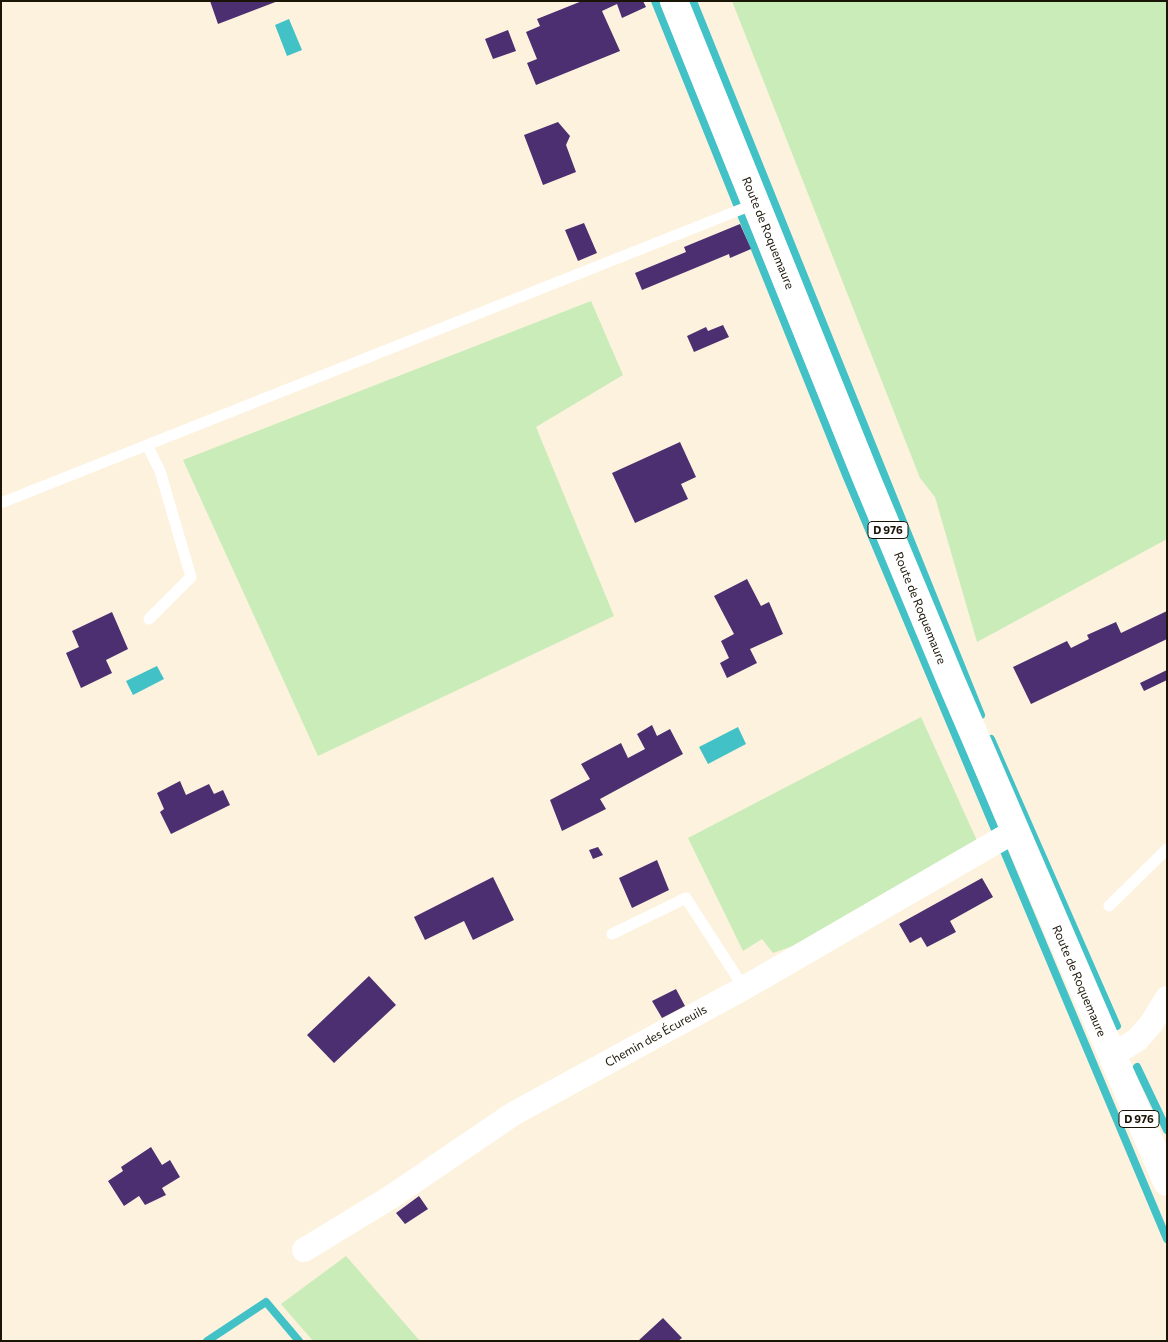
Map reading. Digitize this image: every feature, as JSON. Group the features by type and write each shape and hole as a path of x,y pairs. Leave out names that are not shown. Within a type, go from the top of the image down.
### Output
{"main road":[{"name":"Route de Roquemaure","path":"674,1 866,477 1111,1056 1166,1179"}],"street":[{"name":"Chemin des Écureuils","path":"304,1250 391,1197 513,1114 744,988 1015,831"},
{"path":"1111,1056 1137,1040 1151,1024 1167,998"}],"lane":[{"path":"1,503 757,203"},
{"path":"147,444 160,471 191,577 149,618"},
{"path":"1109,906 1167,848"},
{"path":"612,934 686,898 744,988"}],"green space":[{"path":"732,1 1167,1 1167,539 977,642 935,497 920,478"},
{"path":"591,301 623,375 536,427 614,616 318,756 183,460"},
{"path":"921,717 979,845 824,935 773,953 762,939 743,951 688,838"},
{"path":"346,1256 420,1341 313,1341 281,1304"}],"water":[{"path":"289,19 302,50 287,56 275,25"},
{"path":"157,666 164,679 133,695 126,681"},
{"path":"738,727 746,744 708,764 699,747"}],"building":[{"path":"210,1 278,1 218,24"},
{"path":"582,1 643,1 646,7 622,18 617,4 602,11 620,51 536,85 527,63 537,59 526,32 540,26 537,19"},
{"path":"508,30 516,51 493,59 485,39"},
{"path":"558,122 570,136 566,145 576,172 543,185 524,135"},
{"path":"584,223 597,253 578,261 565,230"},
{"path":"740,224 751,249 730,258 729,254 642,290 635,273 686,252 684,247"},
{"path":"723,325 729,337 694,352 687,336 706,327 708,331"},
{"path":"680,442 696,477 681,484 688,499 635,523 612,473"},
{"path":"747,579 761,606 769,602 783,634 750,649 757,663 727,678 720,663 729,658 721,641 734,634 714,596"},
{"path":"1167,611 1167,639 1031,704 1013,667 1067,641 1071,648 1089,639 1087,635 1116,622 1121,633"},
{"path":"112,612 128,649 106,660 112,673 81,688 66,653 79,647 72,631"},
{"path":"1167,670 1167,680 1144,691 1140,683"},
{"path":"652,725 657,736 670,729 683,754 600,799 606,809 562,831 550,800 590,779 581,764 621,743 628,758 645,749 637,734"},
{"path":"180,781 186,795 209,784 214,794 223,790 230,805 171,834 160,812 164,809 157,793"},
{"path":"598,847 603,855 593,859 589,850"},
{"path":"657,860 669,890 632,908 619,878"},
{"path":"493,877 514,920 473,940 464,921 425,940 414,917"},
{"path":"982,878 993,897 950,921 956,932 927,947 921,937 910,943 899,924"},
{"path":"369,976 396,1005 334,1063 307,1035"},
{"path":"676,989 685,1006 662,1018 652,1001"},
{"path":"151,1147 162,1165 170,1160 180,1177 162,1188 166,1195 145,1205 139,1196 124,1206 108,1181 123,1171 121,1167"},
{"path":"419,1196 428,1209 405,1224 396,1213"},
{"path":"663,1318 682,1338 678,1341 638,1341"}],"waterway":[{"path":"655,1 846,475 1167,1239"},
{"path":"693,1 981,715"},
{"path":"991,739 1117,1026"},
{"path":"1137,1067 1167,1130"},
{"path":"207,1341 266,1302 299,1341"}]}
